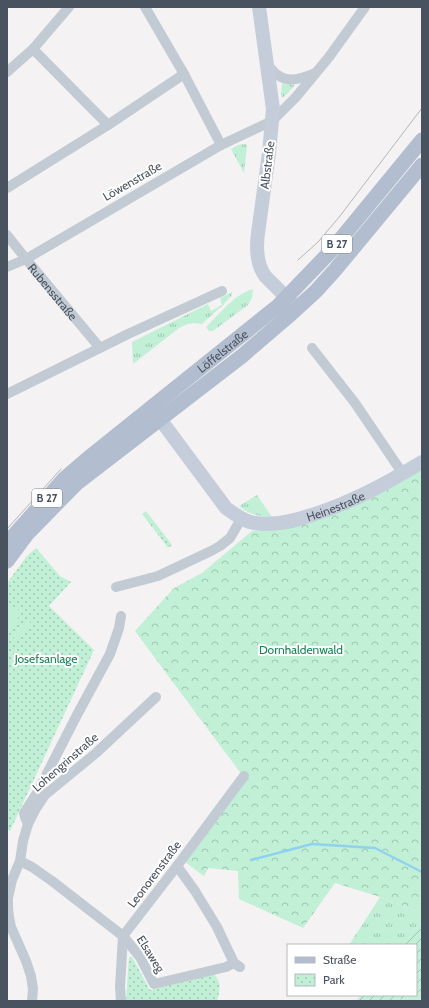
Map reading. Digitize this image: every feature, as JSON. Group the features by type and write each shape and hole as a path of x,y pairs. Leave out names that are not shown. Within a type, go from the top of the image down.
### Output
{"main road":[{"name":"Löffelstraße","path":"156,413 278,306 330,252 422,140"},
{"name":"Löffelstraße","path":"9,552 15,534 64,479 156,413 242,356 297,309 335,270 422,166"}],"street":[{"path":"7,72 33,49 69,7"},
{"path":"145,7 184,74 221,145"},
{"name":"Albstraße","path":"259,7 273,109 258,233 257,256 265,276 297,309"},
{"name":"Löwenstraße","path":"7,267 26,259 221,145 272,121 296,97 317,72 365,7"},
{"path":"33,49 108,125"},
{"path":"267,64 281,77 287,79 302,78 317,72"},
{"path":"7,188 108,125 184,74"},
{"name":"Rubensstraße","path":"7,235 100,348"},
{"path":"7,394 128,334 222,291"},
{"path":"312,348 355,403 403,474"},
{"path":"116,586 158,576 211,551 230,538 241,519 226,508 156,413"},
{"name":"Heinestraße","path":"241,519 254,523 271,524 305,518 342,504 370,491 403,474 422,462"},
{"path":"28,824 24,813 37,793 110,654 119,628 121,616"},
{"name":"Lohengrinstraße","path":"32,1001 33,989 31,976 11,927 8,898 12,880 20,861 23,840 28,824 34,810 45,795 96,753 156,697"},
{"name":"Leonorenstraße","path":"123,936 244,776"},
{"name":"Elsaweg","path":"20,861 32,866 123,936 140,957 154,984 226,966 237,965 217,927 195,891 177,866"},
{"path":"121,1001 120,987 123,936"}],"green space":[{"path":"282,83 295,85 282,98 281,93"},
{"path":"246,144 244,173 231,149 238,145"},
{"path":"253,289 252,298 248,305 213,331 209,331 206,327 233,300"},
{"path":"232,292 232,295 224,304 202,324 188,324 179,328 133,364 132,342 208,304 211,311 222,305 220,298"},
{"name":"Dornhaldenwald","path":"422,467 422,913 380,897 335,883 303,928 239,899 238,871 208,868 204,876 185,862 243,776 135,631 174,588 202,573 252,531 290,527 325,518"},
{"path":"257,495 272,517 254,514 239,506"},
{"path":"146,511 163,533 159,536 142,514"},
{"path":"163,533 172,545 168,548 159,536"},
{"name":"Josefsanlage","path":"36,548 60,576 71,582 49,606 94,650 10,831 7,829 7,583 27,556"},
{"path":"10,604 22,612 7,635 7,608"},
{"path":"28,619 31,621 15,643 12,640"},
{"path":"380,897 422,913 422,921 402,944 350,944"},
{"path":"422,921 422,993 417,995 417,944 402,944"},
{"path":"129,957 132,957 150,990 214,974 217,977 220,987 217,1001 126,1001"},
{"path":"422,993 422,1001 396,1001 417,996 417,995"},
{"path":"360,996 412,996 396,1001 356,1001"}],"waterway":[{"path":"251,860 312,844 375,848 422,872"}],"tram line":[{"path":"298,260 318,242 340,216 422,108"},
{"path":"7,529 61,469"}]}
